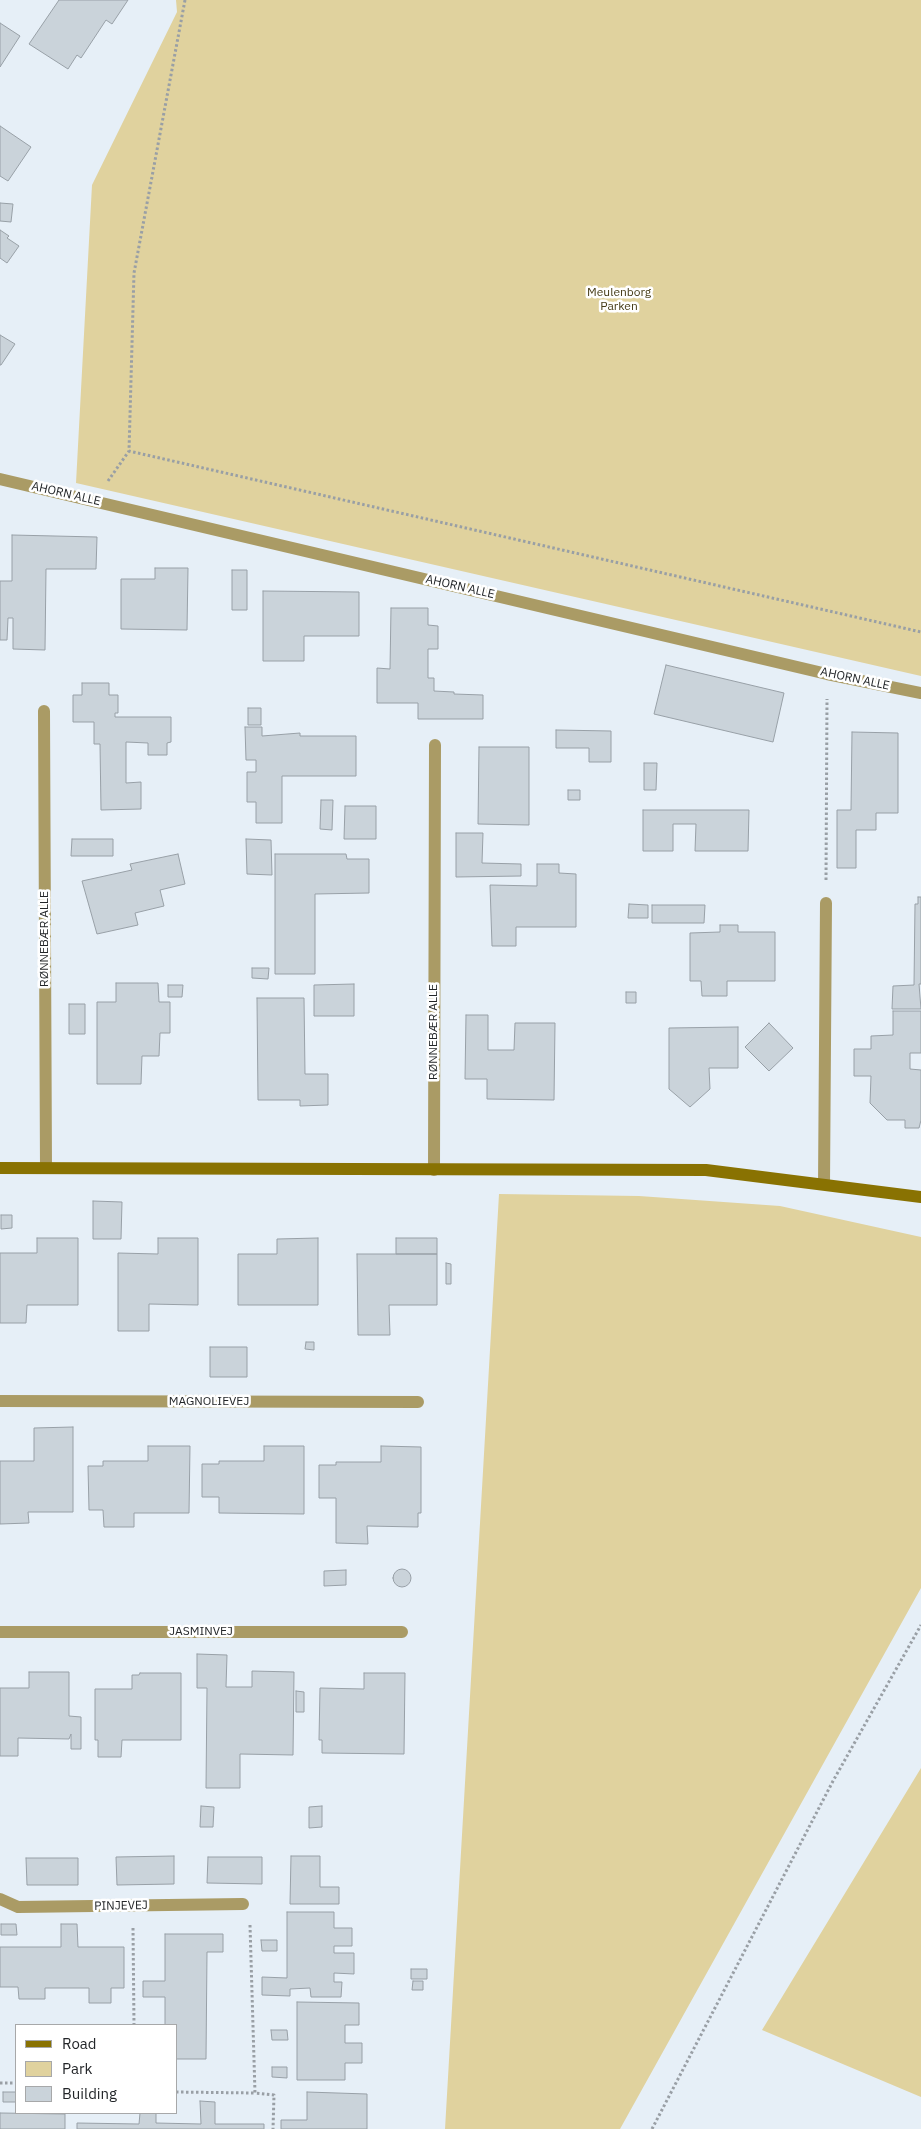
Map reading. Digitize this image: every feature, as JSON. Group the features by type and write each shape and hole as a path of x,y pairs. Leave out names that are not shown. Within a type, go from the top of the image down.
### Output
{"main road":[{"path":"0,1168 706,1170 921,1197"}],"street":[{"name":"AHORN ALLE","path":"0,478 827,674 921,693"},
{"name":"RØNNEBÆR ALLE","path":"44,711 46,1168"},
{"name":"RØNNEBÆR ALLE","path":"434,1170 435,745"},
{"path":"824,1184 826,903"},
{"name":"MAGNOLIEVEJ","path":"0,1401 418,1402"},
{"name":"JASMINVEJ","path":"0,1632 402,1632"},
{"name":"PINJEVEJ","path":"0,1899 18,1907 243,1904"}],"path":[{"path":"94,500 129,451 134,273 185,0"},
{"path":"129,451 921,632"},
{"path":"826,903 827,674"},
{"path":"652,2129 833,1781 921,1625"},
{"path":"243,1904 250,1913 255,2094"},
{"path":"133,1906 134,2024"},
{"path":"0,2083 15,2083"},
{"path":"178,2092 274,2095 274,2129"}],"green space":[{"name":"Meulenborg Parken","path":"176,0 921,0 921,676 76,483 92,185 177,12"},
{"path":"499,1194 639,1196 780,1206 921,1237 921,1588 620,2129 445,2129"},
{"path":"921,1768 921,2097 762,2030"}],"building":[{"path":"59,0 128,0 112,24 106,20 81,58 77,55 68,69 29,44"},
{"path":"0,23 20,36 0,67"},
{"path":"0,126 31,147 8,181 0,176"},
{"path":"0,203 13,204 11,222 0,221"},
{"path":"0,230 9,236 7,238 19,246 7,263 0,258"},
{"path":"0,335 15,344 1,365 0,365"},
{"path":"12,535 97,537 96,569 46,569 45,650 13,649 13,618 8,618 7,640 0,640 0,581 12,581"},
{"path":"155,568 188,568 187,630 121,629 121,579 155,579"},
{"path":"232,570 247,570 247,610 232,610"},
{"path":"263,591 359,592 359,636 304,636 304,661 263,661"},
{"path":"391,608 428,608 428,625 438,626 438,649 428,649 428,678 434,678 434,691 483,695 483,719 418,719 418,703 377,703 377,668 390,669"},
{"path":"666,665 784,693 773,742 654,714"},
{"path":"82,683 109,683 109,695 118,695 118,713 115,713 115,717 171,717 171,742 167,743 167,755 148,755 148,743 126,742 126,783 141,782 141,809 101,810 100,744 94,744 94,722 73,722 73,695 82,695"},
{"path":"248,708 261,708 261,725 248,725"},
{"path":"245,727 262,727 262,736 300,733 300,736 356,736 356,776 282,776 282,823 256,823 256,802 247,802 247,772 256,772 256,760 246,760"},
{"path":"556,730 611,731 611,762 589,762 589,748 556,748"},
{"path":"852,732 898,733 898,813 876,813 876,830 856,830 856,868 837,868 837,810 851,810"},
{"path":"479,747 529,747 529,825 478,824"},
{"path":"644,763 657,763 656,790 644,790"},
{"path":"568,790 580,790 580,800 568,800"},
{"path":"321,800 333,800 332,830 320,829"},
{"path":"345,806 376,806 376,839 344,839"},
{"path":"643,810 749,810 748,851 695,851 696,824 673,824 673,851 643,851"},
{"path":"456,833 483,833 482,863 521,864 521,876 456,877"},
{"path":"72,839 113,839 113,856 71,856"},
{"path":"246,839 271,840 272,875 247,874"},
{"path":"178,854 185,884 160,890 164,906 135,913 138,925 97,934 82,881 132,870 130,864"},
{"path":"275,854 346,854 347,859 369,859 369,893 315,894 315,974 275,974"},
{"path":"537,864 559,864 559,873 576,874 576,927 516,927 516,946 492,946 490,885 537,886"},
{"path":"918,897 921,897 921,984 919,984 921,1009 892,1009 893,986 914,985 915,904 918,904"},
{"path":"629,904 648,905 648,918 628,918"},
{"path":"652,905 705,905 704,923 652,923"},
{"path":"720,925 738,925 738,932 775,932 775,981 727,981 727,996 702,996 701,981 690,981 690,933 720,932"},
{"path":"252,968 269,968 268,979 252,978"},
{"path":"116,983 158,983 159,1002 170,1002 170,1033 160,1033 159,1056 142,1056 141,1084 97,1084 97,1002 116,1002"},
{"path":"354,984 354,1016 314,1016 314,985"},
{"path":"168,985 183,985 182,997 168,997"},
{"path":"626,992 636,992 636,1003 626,1003"},
{"path":"257,998 304,998 305,1074 328,1074 328,1105 300,1106 300,1100 258,1100"},
{"path":"69,1004 85,1004 85,1034 69,1034"},
{"path":"893,1011 921,1011 921,1053 910,1053 910,1069 921,1070 921,1120 919,1128 905,1128 905,1120 887,1120 870,1103 871,1076 854,1076 854,1049 871,1049 871,1036 893,1035"},
{"path":"466,1015 488,1015 488,1050 514,1050 515,1023 555,1023 554,1100 487,1099 487,1079 465,1079"},
{"path":"769,1023 793,1048 769,1071 745,1047"},
{"path":"738,1027 738,1068 709,1068 710,1089 690,1107 669,1089 669,1028"},
{"path":"93,1201 122,1202 121,1239 93,1239"},
{"path":"1,1215 12,1215 12,1228 1,1229"},
{"path":"37,1238 78,1238 78,1305 27,1305 26,1323 0,1323 0,1253 37,1253"},
{"path":"158,1238 198,1238 198,1305 149,1304 149,1331 118,1331 118,1253 158,1254"},
{"path":"318,1238 318,1305 238,1305 238,1254 277,1254 277,1239"},
{"path":"396,1238 437,1238 437,1254 396,1254"},
{"path":"357,1254 437,1254 437,1305 389,1305 390,1335 358,1335"},
{"path":"446,1263 451,1264 451,1284 446,1284"},
{"path":"306,1342 314,1342 314,1350 305,1349"},
{"path":"210,1347 247,1347 247,1377 210,1377"},
{"path":"73,1427 73,1512 28,1512 29,1523 0,1524 0,1461 34,1461 34,1428"},
{"path":"148,1446 190,1446 189,1513 134,1513 134,1527 104,1527 103,1510 89,1510 88,1466 103,1466 103,1461 148,1461"},
{"path":"264,1446 304,1446 304,1514 219,1513 219,1497 202,1497 202,1464 219,1464 219,1461 264,1461"},
{"path":"381,1446 421,1447 421,1513 418,1513 418,1527 367,1526 368,1544 336,1543 336,1498 319,1498 319,1465 336,1465 336,1462 381,1462"},
{"path":"402,1569 408,1572 411,1578 408,1584 402,1587 396,1584 393,1578 396,1572"},
{"path":"346,1570 346,1585 324,1586 324,1571"},
{"path":"197,1654 227,1655 226,1687 252,1687 252,1671 294,1672 293,1755 240,1754 240,1788 206,1788 207,1688 197,1688"},
{"path":"29,1672 69,1672 69,1716 81,1717 81,1749 71,1749 71,1734 69,1739 18,1738 18,1756 0,1756 0,1688 29,1688"},
{"path":"140,1673 181,1673 181,1740 122,1740 121,1757 98,1757 98,1740 95,1740 95,1689 132,1689 132,1675 139,1675"},
{"path":"364,1673 405,1673 404,1754 322,1753 322,1740 319,1740 320,1688 364,1689"},
{"path":"296,1691 304,1692 304,1712 296,1712"},
{"path":"201,1806 214,1807 213,1827 200,1827"},
{"path":"322,1806 322,1827 309,1828 309,1807"},
{"path":"174,1856 174,1884 117,1885 116,1857"},
{"path":"291,1856 320,1856 320,1887 339,1887 339,1904 290,1904"},
{"path":"208,1857 262,1857 262,1884 207,1883"},
{"path":"26,1858 78,1858 78,1885 27,1885"},
{"path":"287,1912 334,1912 334,1928 352,1928 352,1946 334,1946 334,1953 354,1953 354,1974 334,1973 334,1982 342,1982 341,1997 311,1997 310,1988 290,1989 290,1996 262,1995 262,1977 287,1978"},
{"path":"1,1924 16,1924 17,1935 1,1935"},
{"path":"61,1924 77,1924 78,1947 124,1947 124,1988 111,1988 111,2003 89,2003 89,1988 45,1988 45,1999 19,1999 18,1987 0,1987 0,1947 61,1947"},
{"path":"165,1934 223,1934 223,1952 207,1952 206,2059 178,2059 178,2024 165,2024 165,1997 143,1997 143,1981 165,1981"},
{"path":"261,1940 277,1940 277,1951 262,1951"},
{"path":"411,1969 427,1969 427,1979 411,1979"},
{"path":"413,1981 423,1981 423,1990 412,1990"},
{"path":"297,2002 359,2003 359,2025 345,2025 345,2043 362,2043 362,2063 345,2063 345,2080 297,2080"},
{"path":"271,2030 287,2030 288,2040 272,2040"},
{"path":"272,2067 287,2067 287,2078 272,2077"},
{"path":"3,2092 15,2092 15,2102 3,2102"},
{"path":"307,2092 367,2094 367,2129 281,2129 281,2120 307,2120"},
{"path":"200,2101 215,2102 215,2124 264,2124 264,2129 77,2129 77,2123 139,2124 140,2114 156,2114 156,2123 201,2124"},
{"path":"0,2113 65,2114 65,2129 0,2129"}]}
